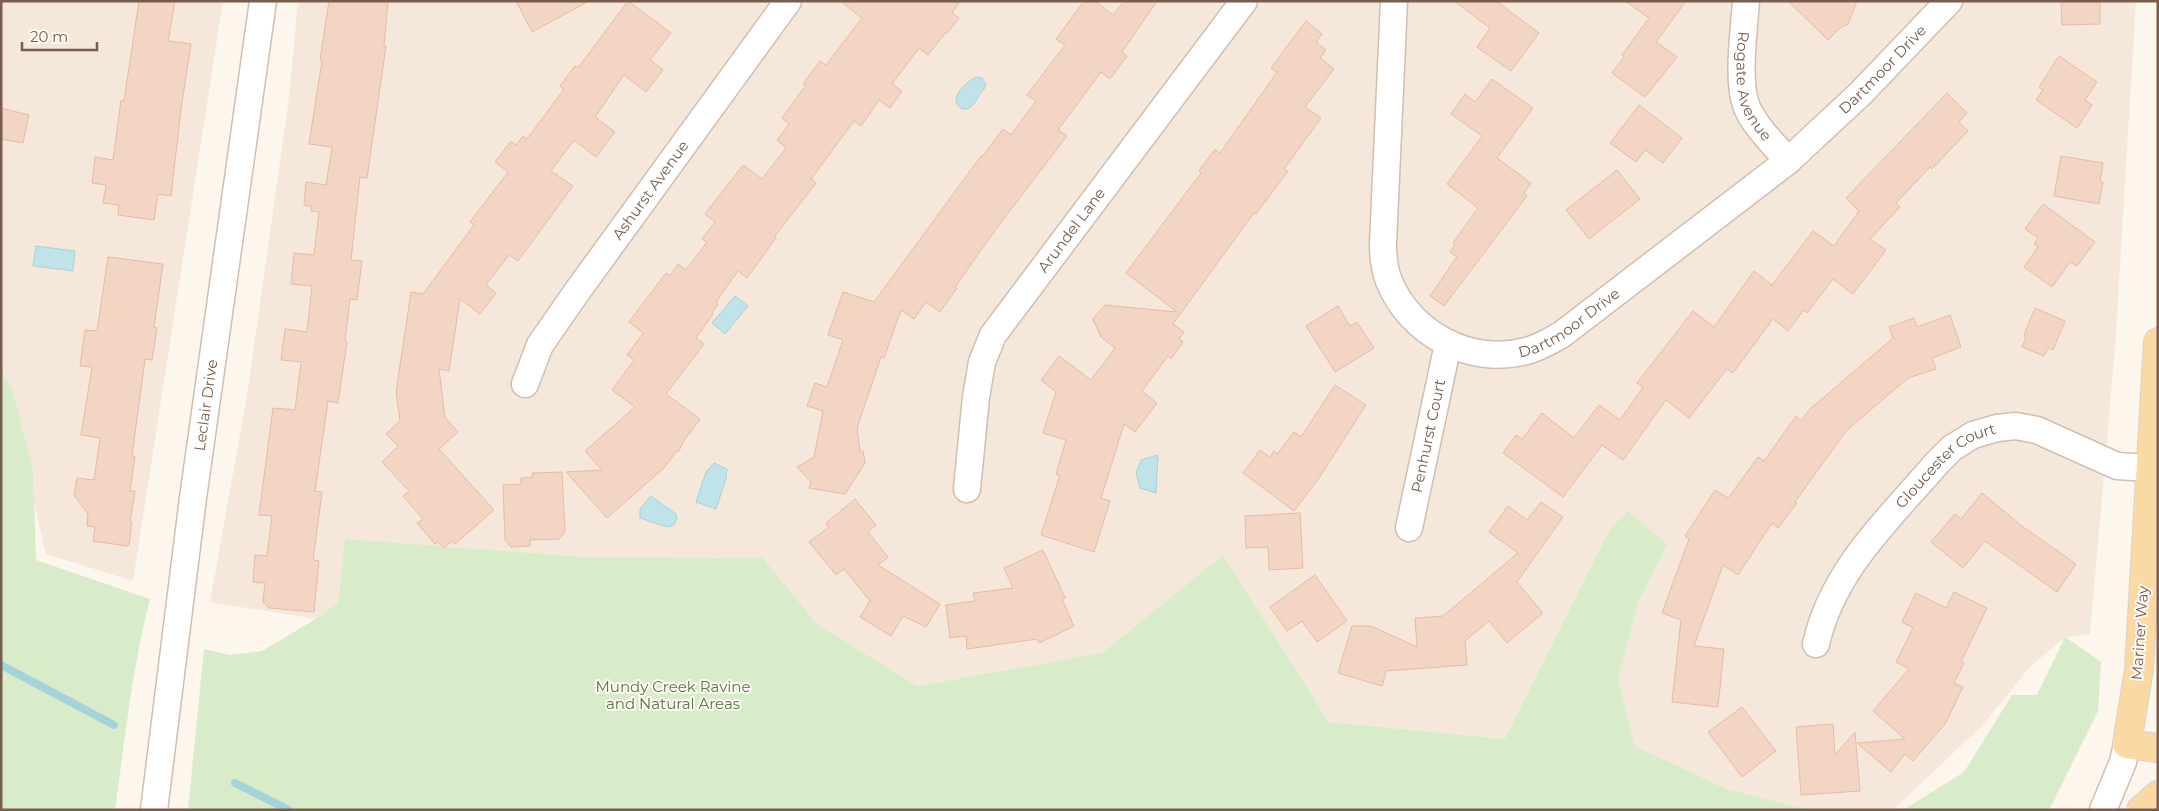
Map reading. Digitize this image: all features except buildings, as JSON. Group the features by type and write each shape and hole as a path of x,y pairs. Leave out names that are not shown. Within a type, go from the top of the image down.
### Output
{"main road":[{"name":"Mariner Way","path":"2125,753 2148,677 2151,468 2158,342"},
{"path":"2125,753 2158,748"},
{"path":"2125,753 2158,768"},
{"path":"2141,810 2158,795"}],"street":[{"name":"Leclair Drive","path":"154,810 193,498 263,1"},
{"name":"Ashurst Avenue","path":"525,384 540,346 570,301 788,1"},
{"name":"Arundel Lane","path":"967,489 976,397 982,362 993,336 1244,1"},
{"name":"Dartmoor Drive","path":"1394,1 1383,243 1384,263 1389,281 1405,309 1432,336 1448,344 1474,352 1490,354 1526,352 1542,346 1560,335 1788,161 1861,93 1949,1"},
{"name":"Rogate Avenue","path":"1746,1 1742,80 1746,105 1760,127 1788,161"},
{"name":"Penhurst Court","path":"1409,528 1448,344"},
{"name":"Gloucester Court","path":"1816,644 1835,589 1852,563 1936,463 1952,448 1973,435 1997,428 2029,428 2116,466 2151,468"},
{"path":"2103,810 2125,753"}],"shaded area":[{"path":"1,1 223,1 133,581 46,554 34,503 33,469 12,388 1,371"},
{"path":"298,1 2136,1 2115,349 2090,634 2065,637 2030,667 1983,725 1893,810 1809,810 1726,790 1635,746 1618,678 1639,601 1667,545 1610,529 1506,739 1329,722 1223,555 1102,653 917,686 817,624 763,558 585,557 345,540 338,602 316,619 210,602 248,389 289,97"}],"green space":[{"path":"1,371 12,388 33,469 36,560 150,599 134,677 115,810 1,810"},
{"name":"Mundy Creek Ravine and Natural Areas","path":"1628,511 1667,545 1639,601 1618,678 1635,746 1726,789 1809,810 188,810 204,649 229,655 262,651 316,619 338,602 345,539 585,557 763,558 817,624 917,686 1102,653 1223,555 1329,722 1505,739 1610,529"},
{"path":"2065,637 2101,662 2098,711 2049,810 1903,810 1964,772 2012,695 2037,695"}],"water":[{"path":"976,77 982,78 985,87 973,105 970,108 964,109 956,103 956,98 965,84"},
{"path":"36,246 75,251 73,271 33,266"},
{"path":"735,296 748,306 725,334 712,323"},
{"path":"1158,455 1156,493 1140,488 1136,473 1141,460"},
{"path":"714,463 727,469 726,479 716,509 696,502 706,472"},
{"path":"651,496 676,514 677,518 674,525 667,527 640,518 640,509"}],"waterway":[{"path":"1,665 114,725"},
{"path":"235,783 289,810"}]}
